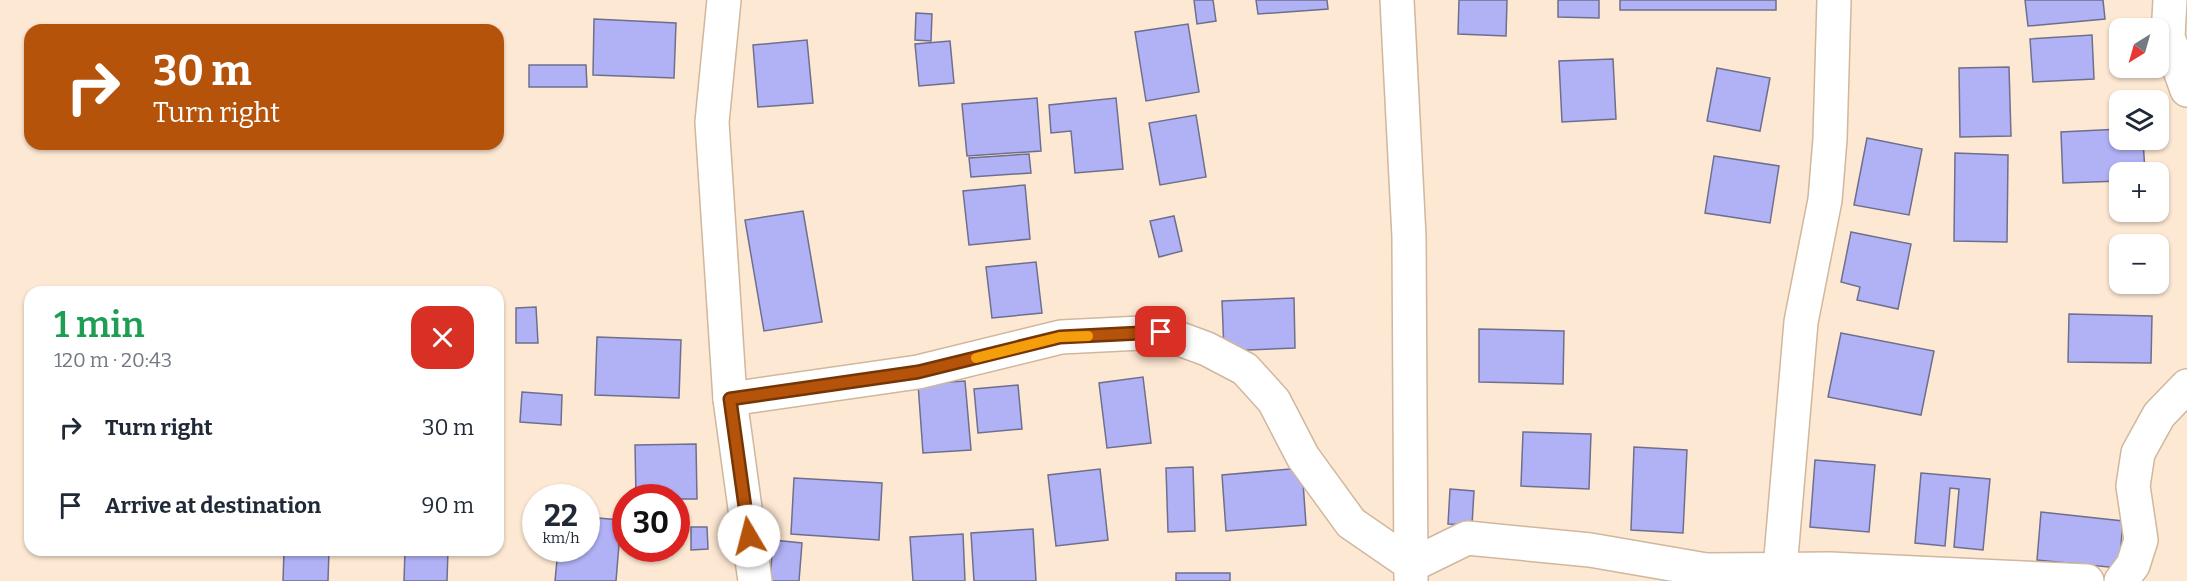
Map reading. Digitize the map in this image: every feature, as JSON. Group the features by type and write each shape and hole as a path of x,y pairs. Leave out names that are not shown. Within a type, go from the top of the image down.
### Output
{"street":[{"path":"724,0 712,122 730,399 755,581"},
{"path":"1397,0 1409,237 1411,573"},
{"path":"1780,568 1801,322 1825,200 1830,139 1834,0"},
{"path":"2170,0 2168,37 2187,90"},
{"path":"730,399 918,372 1060,337 1161,332 1207,349 1245,369 1274,401 1303,457 1351,523 1411,573"},
{"path":"2121,581 2133,565 2141,540 2133,486 2138,453 2159,415 2187,386"},
{"path":"1411,573 1467,538 1590,550 1706,570 1780,568 2087,581"}],"building":[{"path":"1194,0 1213,0 1216,21 1197,24"},
{"path":"1256,0 1327,0 1328,9 1258,14"},
{"path":"1459,0 1507,0 1506,36 1458,34"},
{"path":"1558,0 1599,0 1599,18 1558,17"},
{"path":"1620,0 1776,0 1776,10 1620,10"},
{"path":"2025,0 2103,0 2105,19 2028,26"},
{"path":"916,13 932,14 931,41 915,40"},
{"path":"594,19 676,23 674,78 593,75"},
{"path":"1188,24 1199,92 1146,101 1135,32"},
{"path":"2092,35 2094,79 2033,82 2030,39"},
{"path":"807,40 813,103 758,107 753,45"},
{"path":"950,41 954,83 919,86 915,44"},
{"path":"1613,59 1616,119 1562,122 1559,61"},
{"path":"529,65 586,65 587,87 529,87"},
{"path":"2009,67 2011,136 1960,137 1959,68"},
{"path":"1717,68 1770,78 1760,131 1707,121"},
{"path":"1037,98 1041,151 967,156 962,104"},
{"path":"1116,98 1123,169 1075,173 1071,131 1051,133 1049,105"},
{"path":"1196,115 1206,177 1160,185 1149,123"},
{"path":"2109,130 2109,150 2144,150 2144,162 2109,162 2109,181 2063,183 2061,132"},
{"path":"1867,138 1922,149 1909,215 1854,205"},
{"path":"1955,153 2008,155 2007,242 1954,241"},
{"path":"1029,154 1031,173 971,177 969,158"},
{"path":"1714,156 1779,166 1770,223 1705,213"},
{"path":"1025,185 1030,239 969,245 963,191"},
{"path":"803,211 822,322 764,331 745,220"},
{"path":"1174,216 1182,251 1159,257 1150,221"},
{"path":"1851,232 1911,244 1898,309 1857,300 1860,287 1841,282"},
{"path":"1036,262 1042,313 992,318 986,267"},
{"path":"1294,298 1295,348 1224,351 1222,301"},
{"path":"536,307 538,343 516,343 516,308"},
{"path":"2069,314 2152,316 2151,363 2068,362"},
{"path":"1479,329 1564,331 1563,384 1479,382"},
{"path":"1841,333 1934,351 1921,415 1828,397"},
{"path":"597,337 681,340 679,398 595,395"},
{"path":"1143,377 1151,443 1107,448 1099,383"},
{"path":"965,381 971,450 923,453 918,384"},
{"path":"1018,385 1022,429 978,433 974,389"},
{"path":"522,392 562,395 561,425 520,422"},
{"path":"1523,432 1591,434 1589,489 1521,486"},
{"path":"696,444 697,499 690,499 690,484 636,484 635,445"},
{"path":"1634,447 1687,450 1683,533 1631,530"},
{"path":"1815,460 1875,465 1869,532 1810,527"},
{"path":"1193,467 1195,531 1168,532 1166,468"},
{"path":"1302,468 1306,525 1226,531 1222,475"},
{"path":"1100,469 1108,540 1056,546 1048,475"},
{"path":"1921,473 1990,479 1983,550 1954,547 1959,489 1950,488 1945,546 1915,543"},
{"path":"794,478 882,483 879,540 791,534"},
{"path":"1450,489 1474,491 1472,525 1448,524"},
{"path":"2041,512 2123,521 2119,568 2037,560"},
{"path":"600,518 612,519 612,562 618,562 616,581 555,581 557,562 600,562"},
{"path":"691,527 707,527 708,549 691,550"},
{"path":"1033,529 1036,581 974,581 971,533"},
{"path":"963,534 965,581 913,581 910,537"},
{"path":"773,540 802,543 799,581 770,581"},
{"path":"284,556 329,556 328,581 283,581"},
{"path":"405,556 448,556 447,581 404,581"},
{"path":"1176,573 1230,573 1230,581 1176,581"}],"slow traffic":[{"path":"976,358 1060,337 1088,336"}],"route":[{"path":"749,536 730,399 918,372 1060,337 1161,332"}]}
